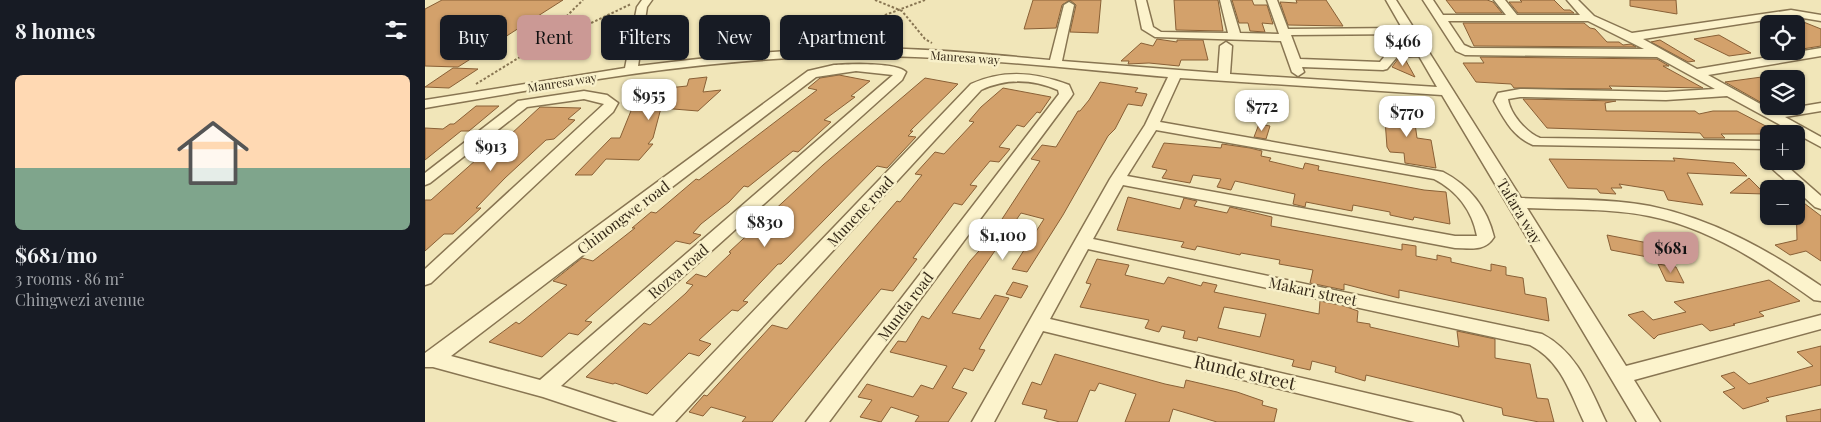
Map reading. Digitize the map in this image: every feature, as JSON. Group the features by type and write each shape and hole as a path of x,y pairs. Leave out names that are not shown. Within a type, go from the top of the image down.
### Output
{"street":[{"path":"631,72 642,7 647,0"},
{"path":"1141,0 1148,29 1159,36 1235,37 1410,31"},
{"path":"1225,0 1235,37"},
{"path":"1273,0 1302,83"},
{"path":"1428,0 1460,48 1476,53 1657,53"},
{"path":"1499,0 1515,19"},
{"path":"1571,0 1590,18 1631,37 1817,141"},
{"name":"Tafara way","path":"1389,2 1410,31 1649,422"},
{"path":"1055,64 1069,5"},
{"path":"1743,9 1760,16"},
{"path":"1777,15 1791,13 1803,15"},
{"path":"1805,15 1821,18"},
{"path":"1631,37 1760,17"},
{"path":"1441,18 1590,18"},
{"path":"1224,77 1226,46"},
{"path":"1295,63 1383,66 1393,54 1423,52"},
{"path":"1695,73 1821,52"},
{"name":"Manresa way","path":"903,53 1302,83 1447,91"},
{"name":"Manresa way","path":"429,105 455,98 684,64 780,56"},
{"name":"Rozva road","path":"544,389 898,77 900,73 860,67 831,67 812,74"},
{"name":"Chinongwe road","path":"429,360 812,74"},
{"path":"983,422 1083,242 1152,125 1176,74"},
{"name":"Munda road","path":"817,422 1066,94 1064,88 1049,81 1009,77 991,79 977,88"},
{"name":"Munene road","path":"661,422 977,88"},
{"path":"1730,92 1680,96 1519,93 1503,96 1501,101 1516,128 1529,138 1541,142 1760,149"},
{"path":"425,180 520,106 532,102 584,95 602,98 611,103 608,109 425,279"},
{"path":"1772,116 1821,107"},
{"path":"1119,179 1418,235 1479,243 1485,241 1485,232 1470,200 1464,192 1438,175 1152,125"},
{"path":"1782,170 1821,204"},
{"path":"1515,203 1621,207 1678,217 1743,244 1778,264 1821,295"},
{"name":"Makari street","path":"1083,242 1542,341 1553,348 1564,361 1595,422"},
{"path":"1621,375 1821,322"},
{"name":"Runde street","path":"1038,323 1452,422"},
{"path":"429,360 544,389 645,422"}],"path":[{"path":"569,15 583,0"},
{"path":"875,0 902,11 925,39 933,43"},
{"path":"889,15 925,0"},
{"path":"591,23 633,2"},
{"path":"455,98 518,60"}],"building":[{"path":"442,0 563,0 539,15 517,15 517,29 507,36 507,15 440,15 440,60 469,60 458,67 425,66 425,9"},
{"path":"1033,0 1070,0 1062,5 1056,28 1024,29"},
{"path":"1070,0 1101,0 1098,33 1070,32 1076,5"},
{"path":"1174,0 1218,0 1223,31 1176,30"},
{"path":"1232,0 1252,0 1254,5 1267,5 1273,24 1262,23 1265,32 1250,31 1248,23 1239,23"},
{"path":"1296,0 1326,0 1343,26 1288,25 1280,2 1297,3"},
{"path":"1446,0 1487,0 1493,2 1502,13 1456,13"},
{"path":"1520,0 1554,0 1564,10 1570,10 1574,13 1518,13 1509,2 1522,2"},
{"path":"1630,0 1676,0 1677,14 1630,6"},
{"path":"1463,23 1584,23 1590,28 1595,29 1607,42 1619,42 1623,45 1631,44 1636,47 1474,46"},
{"path":"1805,23 1821,29 1821,46 1805,49"},
{"path":"1719,35 1751,53 1729,56 1694,39"},
{"path":"1157,39 1177,42 1177,40 1203,40 1208,60 1181,60 1179,66 1149,63 1128,64 1129,61 1121,61 1141,43 1153,46"},
{"path":"1660,40 1695,61 1688,62 1651,42"},
{"path":"1480,57 1657,59 1669,66 1663,66 1703,88 1609,86 1612,89 1514,88 1511,84 1476,82 1463,63 1484,63"},
{"path":"1398,59 1405,59 1415,77 1392,67"},
{"path":"453,68 478,69 449,88 425,87"},
{"path":"839,75 870,81 851,96 855,97 824,120 831,122 798,152 793,151 748,187 744,186 729,202 701,224 693,233 701,235 690,244 676,241 585,321 592,322 578,335 569,333 542,357 489,342 516,322 519,324 567,285 553,281 582,258 593,261 635,228 632,228 651,212 656,213 696,179 699,180 817,90 808,88 820,78"},
{"path":"707,77 703,92 721,90 698,111 661,108 653,138 648,144 653,144 639,160 606,159 592,175 575,175 611,138 620,138 639,91 687,86 689,79"},
{"path":"1760,77 1760,102 1725,82"},
{"path":"925,78 958,84 910,131 913,131 908,136 916,137 887,168 877,166 743,301 748,302 738,311 732,310 699,340 711,344 699,356 689,353 647,394 615,383 586,377 644,323 650,325 686,293 693,285 686,283 696,274 706,277 731,253 729,252 823,165"},
{"path":"1100,82 1138,88 1135,92 1147,94 1142,106 1128,104 1115,129 1108,136 1063,215 1027,272 1012,269 1044,219 1021,213 952,313 980,319 995,295 1009,298 979,349 985,350 973,371 964,368 952,388 967,393 948,422 915,422 919,416 891,407 881,422 860,417 872,400 858,397 867,384 913,397 921,385 933,389 947,366 890,352 898,341 906,342 922,316 929,319 970,261 987,242 1040,161 1031,159 1042,145 1056,147 1078,111 1089,100"},
{"path":"1003,88 1051,97 1040,113 1037,112 1024,127 1017,125 999,147 1010,149 999,162 990,161 970,185 977,186 962,205 954,203 913,258 917,259 893,291 881,289 772,422 742,422 746,417 711,407 703,416 689,412 704,395 707,396 772,325 787,329 897,201 900,202 922,175 915,174 935,152 944,154 974,122 969,121 981,107"},
{"path":"1523,99 1616,101 1605,103 1606,111 1695,111 1699,114 1713,111 1737,111 1764,125 1760,125 1760,134 1721,134 1725,138 1704,138 1700,133 1547,128"},
{"path":"476,106 499,106 469,131 461,131 425,160 425,128 443,129 450,124 454,124"},
{"path":"1384,106 1413,109 1417,138 1431,140 1436,168 1405,163 1404,153 1390,152 1387,147"},
{"path":"540,107 581,108 568,119 575,120 554,139 546,140 505,178 476,208 481,208 453,234 444,234 425,251 425,200 431,200 504,135 510,135"},
{"path":"1259,124 1270,126 1266,139 1254,137"},
{"path":"1164,143 1221,148 1222,144 1250,148 1262,151 1261,156 1271,158 1269,161 1303,169 1305,163 1319,166 1318,170 1424,190 1446,192 1450,224 1414,217 1413,220 1390,215 1390,212 1353,205 1352,211 1306,202 1305,207 1293,204 1295,194 1235,181 1231,190 1217,187 1221,179 1193,175 1190,183 1162,178 1167,170 1152,167"},
{"path":"1673,158 1734,163 1747,176 1687,173 1703,205 1668,200 1664,191 1619,184 1622,188 1611,188 1616,194 1600,193 1597,189 1568,188 1549,159 1675,161"},
{"path":"1749,178 1760,189 1760,194 1730,193"},
{"path":"1128,197 1180,209 1184,198 1197,201 1194,206 1227,213 1230,207 1272,217 1271,226 1402,250 1402,244 1416,246 1416,256 1437,260 1437,255 1451,258 1451,262 1491,271 1491,264 1506,267 1506,275 1523,278 1525,294 1546,298 1549,321 1399,290 1399,298 1344,284 1344,290 1310,283 1313,270 1279,264 1280,260 1241,253 1240,255 1197,246 1195,250 1181,247 1184,242 1117,230"},
{"path":"1805,204 1821,216 1821,261 1806,251 1790,255 1775,245 1797,240 1797,225 1805,225"},
{"path":"1607,235 1648,243 1653,258 1611,250"},
{"path":"1097,259 1129,265 1125,275 1164,284 1168,277 1201,286 1203,282 1217,285 1214,292 1319,314 1320,301 1344,306 1358,311 1357,322 1370,324 1370,327 1459,347 1457,331 1495,339 1495,358 1530,364 1537,398 1548,399 1554,422 1539,422 1503,415 1502,408 1366,375 1365,381 1335,372 1336,367 1312,361 1310,370 1292,366 1294,360 1198,337 1197,341 1183,338 1185,331 1162,326 1159,332 1145,328 1149,320 1080,307 1091,284 1086,283","holes":["1224,307 1266,314 1260,337 1218,328"]},
{"path":"1658,264 1676,267 1684,283 1666,281"},
{"path":"1769,280 1800,301 1759,312 1764,316 1733,324 1735,325 1710,331 1702,324 1658,335 1654,339 1628,315 1643,311 1653,320 1686,312 1674,302"},
{"path":"1013,282 1028,286 1021,298 1006,294"},
{"path":"1821,346 1821,385 1766,398 1769,401 1743,409 1723,392 1735,388 1721,376 1734,372 1749,384 1813,366 1797,352"},
{"path":"1055,354 1184,388 1186,380 1237,392 1263,401 1262,405 1277,409 1274,422 1217,422 1173,409 1169,422 1125,422 1136,394 1099,383 1095,391 1090,390 1077,422 1060,422 1044,418 1047,410 1022,404 1032,382 1041,385"},
{"path":"1821,409 1821,422 1787,422 1786,416"}]}
